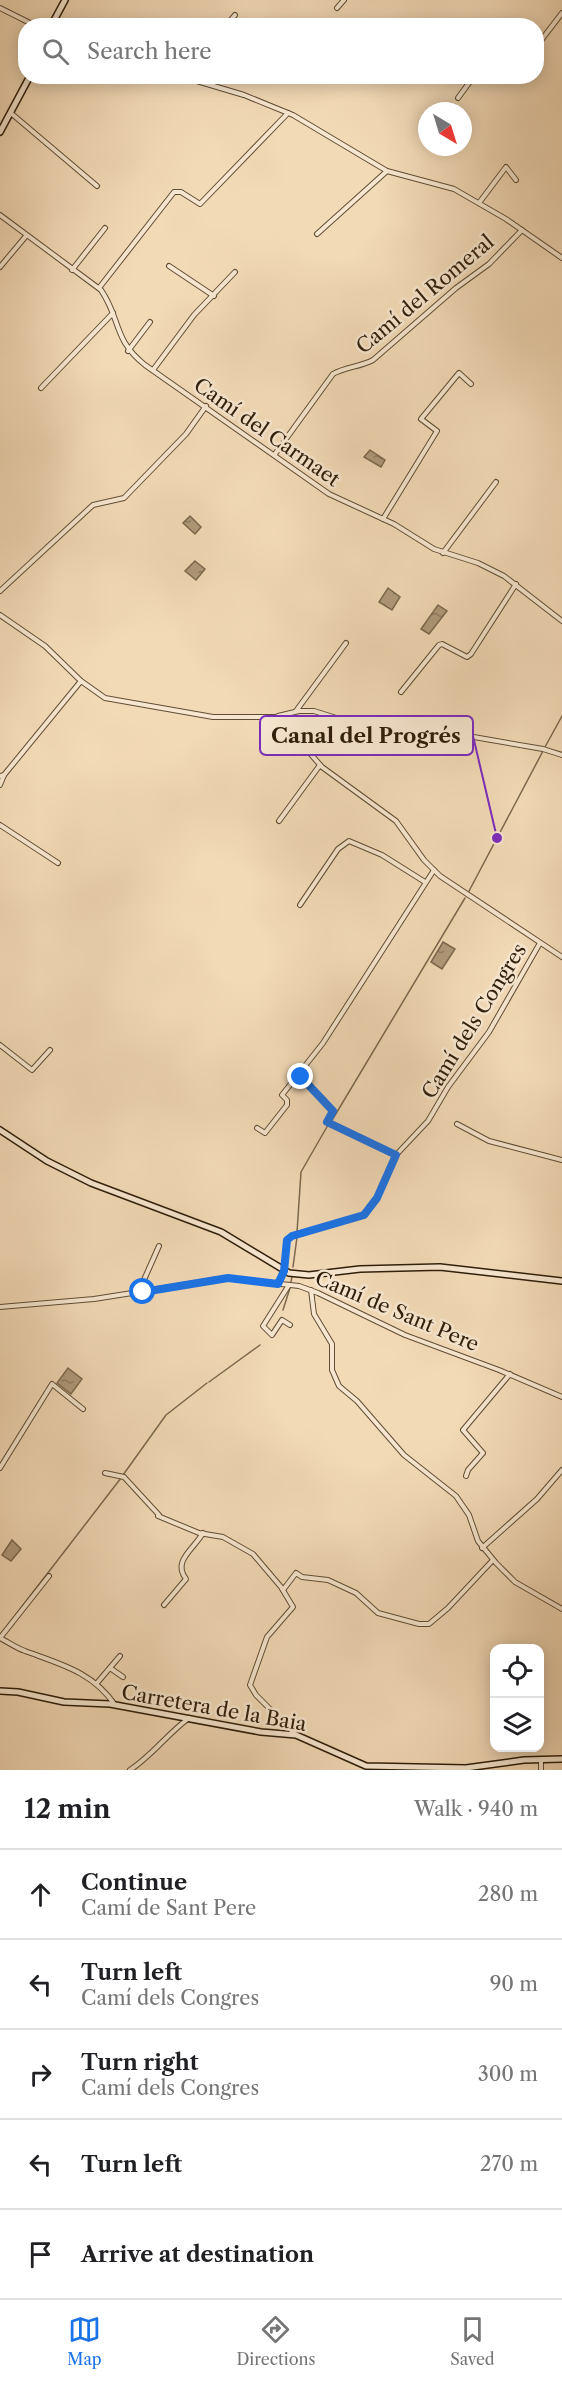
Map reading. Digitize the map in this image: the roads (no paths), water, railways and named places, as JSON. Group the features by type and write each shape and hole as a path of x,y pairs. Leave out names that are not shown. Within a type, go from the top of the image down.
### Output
{"main road":[{"path":"55,18 65,0"},
{"path":"0,132 12,114 26,84"},
{"path":"0,1130 47,1161 91,1183 221,1232 284,1271 309,1275 360,1269 440,1267 562,1281"},
{"name":"Carretera de la Baia","path":"0,1691 18,1692 64,1702 115,1705 261,1732 296,1735 366,1766 418,1769 466,1768 562,1759"}],"street":[{"path":"337,8 344,0"},
{"path":"0,8 20,18"},
{"path":"544,37 562,13"},
{"path":"206,84 244,94 288,113 387,171 453,189 522,230 562,258"},
{"path":"458,98 468,84"},
{"path":"99,288 174,192 181,192 200,204 288,113"},
{"path":"12,114 97,186"},
{"path":"479,203 506,167 516,180"},
{"path":"317,234 387,171"},
{"name":"Camí del Carmaet","path":"0,215 99,288 113,313 119,335 128,351 153,370 275,454 328,494 383,519 443,553 478,563 516,584 562,621"},
{"path":"72,270 105,228"},
{"name":"Camí del Romeral","path":"275,454 333,374 340,370 360,367 373,360 456,288 489,264 522,230"},
{"path":"0,267 26,236"},
{"path":"556,254 562,248"},
{"path":"169,266 214,296"},
{"path":"153,370 194,315 235,272"},
{"path":"41,388 113,313"},
{"path":"128,351 150,322"},
{"path":"383,519 437,431 421,419 459,373 471,384"},
{"path":"0,591 93,505 124,498 186,434 206,406"},
{"path":"443,553 496,482"},
{"path":"401,692 439,645 442,644 467,657 471,654 516,584"},
{"path":"0,615 45,646 81,681 105,698 140,706 213,717 278,717 296,711 314,711 378,731 406,736 462,735 543,749 562,755"},
{"path":"296,711 346,643"},
{"path":"0,785 2,776 81,681"},
{"path":"278,717 320,765 396,821 434,870 562,957"},
{"path":"279,821 320,765"},
{"path":"0,825 58,863"},
{"path":"300,905 338,849 349,842 382,855 425,882"},
{"path":"257,1128 265,1133 287,1105 282,1095 323,1042 434,870"},
{"name":"Camí dels Congres","path":"278,1284 284,1271 287,1240 292,1236 364,1215 377,1198 396,1155 428,1121 448,1087 489,1032 540,943"},
{"path":"0,1045 32,1070 50,1050"},
{"path":"296,1074 333,1111 327,1122 396,1155"},
{"path":"456,1124 489,1141 562,1160"},
{"path":"143,1292 143,1282 159,1246"},
{"name":"Camí de Sant Pere","path":"0,1307 68,1302 228,1278 289,1285 311,1290 405,1335 510,1374 562,1397"},
{"path":"289,1285 263,1326 272,1335 282,1320 290,1325"},
{"path":"311,1290 314,1314 332,1344 331,1365 335,1380 404,1455 456,1496 469,1515 482,1548 493,1560 515,1582 562,1609"},
{"path":"466,1476 468,1470 483,1453 463,1430 510,1374"},
{"path":"0,1467 52,1384 84,1408"},
{"path":"482,1548 537,1499 562,1470"},
{"path":"105,1473 124,1477 159,1515 203,1533 223,1537 253,1554 283,1590 293,1607 267,1637 250,1685 256,1695 296,1735"},
{"path":"164,1605 186,1579 180,1572 180,1562 203,1533"},
{"path":"283,1590 296,1573 302,1577 328,1580 356,1593 378,1613 419,1624 429,1624 448,1608 493,1560"},
{"path":"50,1576 0,1638 22,1650 68,1665 97,1683 115,1705"},
{"path":"97,1683 120,1656"},
{"path":"110,1668 123,1677"},
{"path":"130,1770 153,1753 167,1734 189,1718"},
{"path":"541,1760 541,1770"}],"water":[{"path":"370,450 385,460 381,467 364,457"},
{"path":"190,516 201,527 195,534 183,523"},
{"path":"195,561 205,569 196,580 185,571"},
{"path":"388,588 400,597 392,610 379,602"},
{"path":"438,605 447,611 429,634 421,629"},
{"path":"443,942 455,949 442,969 431,962"},
{"path":"68,1368 82,1379 71,1394 57,1383"},
{"path":"12,1540 21,1549 11,1561 2,1555"}],"waterway":[{"path":"545,747 562,716"},
{"path":"468,893 543,751"},
{"path":"331,1122 465,898"},
{"path":"297,1232 301,1172 328,1125"},
{"path":"293,1267 297,1237"},
{"path":"291,1282 292,1276"},
{"path":"283,1310 290,1288"},
{"path":"209,1382 260,1345"},
{"path":"123,1475 166,1415 207,1383"},
{"path":"0,1635 121,1478"}],"place":[{"name":"Canal del Progrés","path":"497,838"}]}
